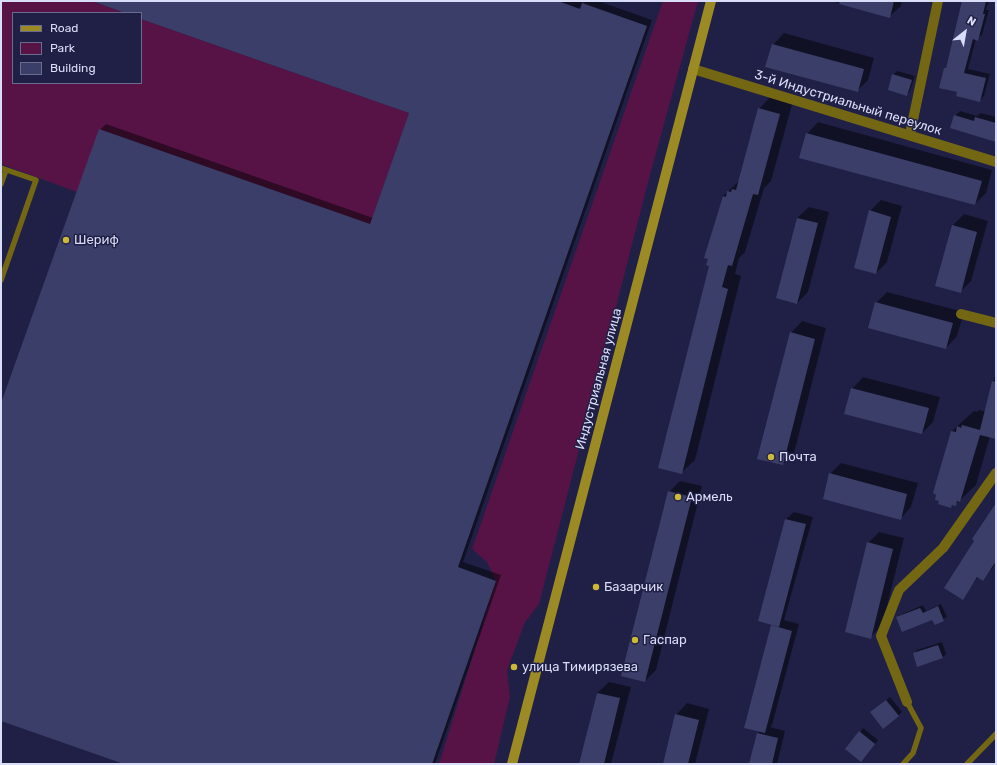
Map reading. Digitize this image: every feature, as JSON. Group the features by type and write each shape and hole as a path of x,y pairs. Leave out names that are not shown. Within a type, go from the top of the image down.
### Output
{"street":[{"name":"Индустриальная улица","path":"512,764 711,1"},
{"path":"910,134 938,1"},
{"name":"3-й Индустриальный переулок","path":"693,69 910,134 996,162"},
{"path":"962,314 996,323"},
{"path":"907,702 881,636 899,590 943,548 996,473"}],"lane":[{"path":"1,184 4,169 36,180 1,280"},
{"path":"903,764 913,754 921,728 907,702"},
{"path":"967,764 996,734"}],"green space":[{"path":"1,1 91,1 122,12 12,12 12,84 142,84 142,19 409,113 370,224 77,192 1,164"},
{"path":"663,1 698,1 651,171 539,604 525,622 507,670 510,697 494,764 439,764 496,581 487,562 472,549"}],"building":[{"path":"558,1 580,9 582,3 647,26 458,567 496,581 432,764 124,764 1,721 1,403 99,129 370,224 409,113 142,19 142,12 122,12 95,2"},
{"path":"840,1 894,1 890,18 839,4"},
{"path":"962,1 986,1 983,14 985,14 978,41 973,39 964,73 986,78 980,102 956,96 957,92 939,88 944,68 946,68"},
{"path":"772,44 864,69 858,92 765,67"},
{"path":"892,74 912,80 907,96 888,90"},
{"path":"758,108 780,114 758,195 753,194 732,266 728,265 722,287 728,289 682,474 658,468 709,266 706,265 708,259 704,258 723,196 726,197 727,191 731,192 732,189 736,190"},
{"path":"954,115 974,121 975,117 996,123 996,142 950,128"},
{"path":"806,133 982,181 975,205 799,158"},
{"path":"869,210 891,217 876,274 854,268"},
{"path":"797,218 818,223 797,304 776,298"},
{"path":"952,225 977,232 961,293 935,286"},
{"path":"875,302 953,323 946,349 868,328"},
{"path":"790,332 815,339 783,465 757,459"},
{"path":"992,381 996,382 996,439 980,435 960,502 957,501 956,506 952,505 951,508 938,504 939,501 935,500 936,495 933,493 951,431 956,432 957,426 961,428 962,425 980,430"},
{"path":"851,388 929,408 922,434 844,414"},
{"path":"829,473 907,494 901,520 823,499"},
{"path":"668,491 692,497 645,682 621,676"},
{"path":"996,503 996,561 983,581 977,577 963,600 944,588 974,541 972,539"},
{"path":"785,519 806,524 779,627 758,621"},
{"path":"867,542 893,549 871,639 845,632"},
{"path":"938,606 944,621 935,625 932,620 902,632 896,617 920,608 923,613"},
{"path":"771,625 792,631 765,733 744,728"},
{"path":"938,645 943,658 917,667 913,653"},
{"path":"597,693 620,698 604,764 579,764"},
{"path":"886,700 899,716 883,729 870,712"},
{"path":"675,714 699,720 688,764 663,764"},
{"path":"859,731 875,744 861,762 845,749"},
{"path":"757,733 778,738 772,764 749,764"}],"place":[{"name":"Шериф","path":"66,240"},
{"name":"Почта","path":"771,457"},
{"name":"Армель","path":"678,497"},
{"name":"Базарчик","path":"596,587"},
{"name":"Гаспар","path":"635,640"},
{"name":"улица Тимирязева","path":"514,667"}]}
